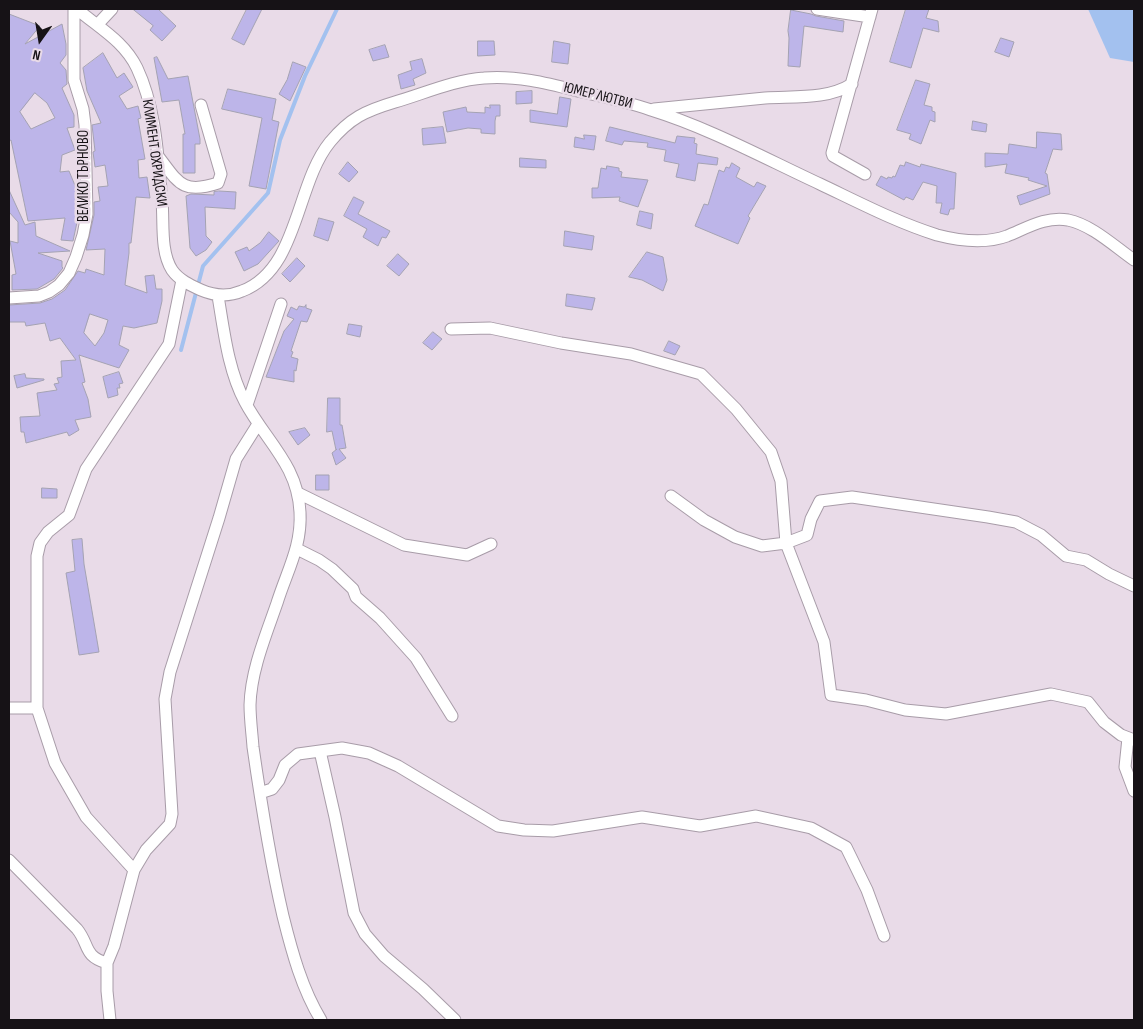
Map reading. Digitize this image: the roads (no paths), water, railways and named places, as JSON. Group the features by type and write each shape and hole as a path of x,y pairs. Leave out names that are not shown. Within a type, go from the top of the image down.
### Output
{"street":[{"name":"КЛИМЕНТ ОХРИДСКИ","path":"76,9 98,24 121,45 137,67 147,97 153,126 166,253 173,272 186,282"},
{"name":"ВЕЛИКО ТЪРНОВО","path":"9,298 39,296 59,285 69,273 83,235 87,214 85,124 83,109 74,80 76,9"},
{"path":"98,24 112,9"},
{"path":"817,9 871,13 832,153 865,174"},
{"name":"ЮМЕР ЛЮТВИ","path":"186,282 202,291 218,296 239,293 255,285 275,265 284,250 315,167 328,145 353,118 388,104 481,78 510,78 551,84 649,109 721,138 902,222 939,235 965,240 987,241 1004,237 1040,222 1054,219 1066,220 1083,225 1134,260"},
{"path":"649,109 768,98 817,96 840,90 852,84"},
{"path":"157,154 177,181 188,188 201,189 218,183 220,174 201,105"},
{"path":"134,870 86,817 55,763 37,708 37,556 40,543 48,532 69,515 86,469 169,344 186,282"},
{"path":"218,296 234,377 258,424 292,473 298,494 301,532 297,549 258,659 250,704 253,747 277,890 290,944 305,990 321,1020"},
{"path":"247,405 281,304"},
{"path":"451,329 490,328 560,343 631,354 700,374 736,409 771,452 780,481 786,543 824,642 831,695 866,700 905,710 946,714 1051,694 1088,702 1104,722 1121,735 1131,739 1126,767 1134,790"},
{"path":"110,1020 107,963 114,946 134,870 146,850 170,824 172,814 165,699 170,672 236,459 258,424"},
{"path":"298,494 404,545 467,555 491,544"},
{"path":"671,496 704,520 735,537 762,546 786,543 807,535 811,519 820,501 852,497 1016,522 1041,535 1066,556 1086,560 1134,586"},
{"path":"297,549 332,569 353,589 356,597 380,618 416,658 452,716"},
{"path":"9,708 37,708"},
{"path":"260,793 272,789 279,780 285,766 298,754 342,748 369,752 398,766 498,826 524,830 553,831 642,818 700,826 756,816 811,828 846,847 866,890 884,936"},
{"path":"320,751 354,913 365,934 384,956 423,989 455,1020"},
{"path":"9,860 77,929 83,938 86,949 92,956 107,963"}],"water":[{"path":"1088,9 1134,9 1134,62 1110,58"}],"waterway":[{"path":"181,350 203,266 268,193 280,140 305,76 337,9"}]}
